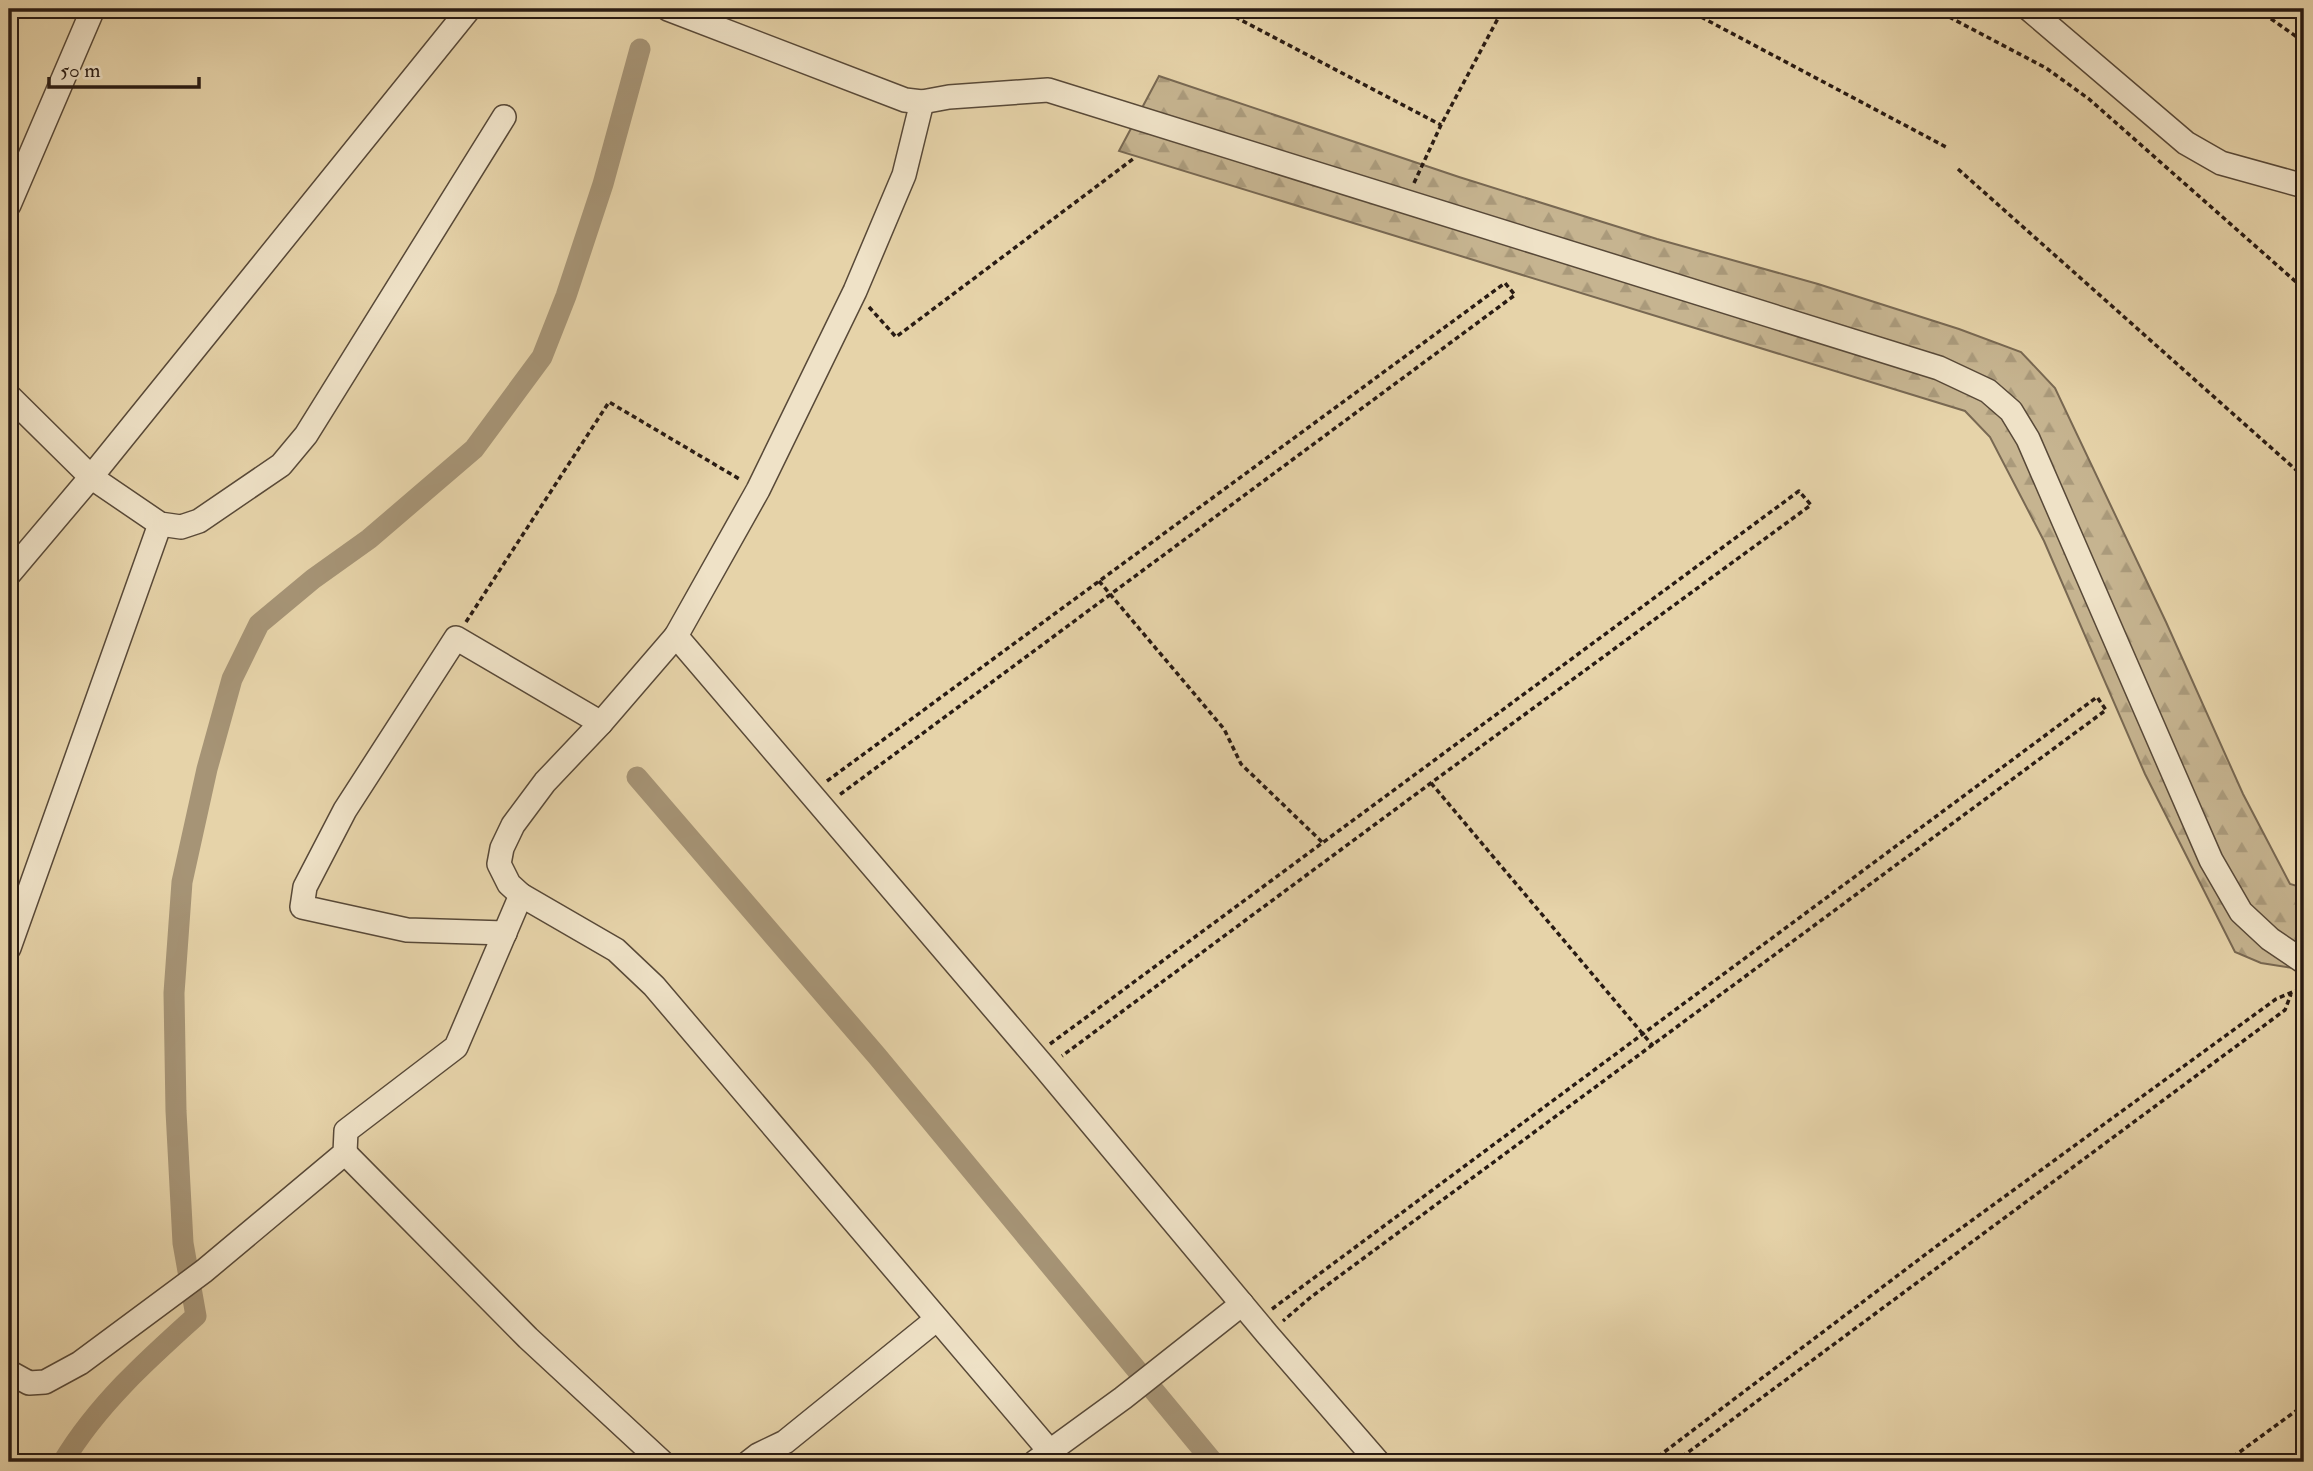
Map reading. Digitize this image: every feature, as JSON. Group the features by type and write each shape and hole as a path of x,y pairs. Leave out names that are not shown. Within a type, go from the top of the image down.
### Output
{"street":[{"path":"9,205 93,9"},
{"path":"9,574 469,9"},
{"path":"668,9 905,100 922,102 949,97 1048,90 1939,368 1988,391 2011,411 2028,439 2211,860 2241,912 2270,939 2304,962"},
{"path":"2029,9 2186,143 2221,163 2304,186"},
{"path":"922,102 904,175 855,290 758,490 676,636 601,723 545,782 513,825 502,848 499,864 509,884 521,895 616,950 654,986 937,1320 1048,1458 1177,1355 1255,1320"},
{"path":"9,396 90,477 160,524 181,527 200,521 281,465 306,435 503,117"},
{"path":"9,948 160,524"},
{"path":"676,636 1378,1462"},
{"path":"505,933 407,930 302,907 305,887 345,810 456,638 601,723"},
{"path":"521,895 456,1047 346,1131 345,1153 528,1338 662,1462"},
{"path":"9,1372 29,1383 45,1382 80,1363 204,1271 345,1153"},
{"path":"749,1462 785,1442 937,1320"}],"path":[{"path":"1220,9 1441,125"},
{"path":"1408,202 1441,125 1503,9"},
{"path":"1686,9 1946,147"},
{"path":"1934,9 2046,68 2089,99 2304,289"},
{"path":"2257,9 2304,43"},
{"path":"855,290 896,337 1133,159"},
{"path":"1958,169 2304,477"},
{"path":"1506,283 1516,295 1110,595 817,800 1099,581 1506,283"},
{"path":"456,638 609,402 758,490"},
{"path":"1799,491 1811,505 1431,783 1040,1062 1323,843 1799,491"},
{"path":"1099,581 1224,729 1241,764 1323,843"},
{"path":"2096,697 2106,710 1311,1297 1255,1320 2096,697"},
{"path":"1431,783 1653,1046"},
{"path":"1651,1462 1934,1248 2276,999 2291,995 2304,987"},
{"path":"1675,1462 2285,1010 2291,995"},
{"path":"2226,1462 2304,1405"}],"green space":[{"path":"1159,76 1459,177 1657,239 1818,284 1959,329 2021,352 2055,388 2166,622 2243,794 2290,884 2304,888 2304,972 2261,963 2235,952 2145,774 2044,541 1990,437 1965,411 1119,151"}],"waterway":[{"path":"63,1462 107,1402 196,1316 183,1243 176,1111 174,993 182,882 207,769 232,679 259,624 313,579 369,539 474,449 542,357 566,296 603,184 640,49"},
{"path":"637,777 877,1056 1213,1462"}]}
